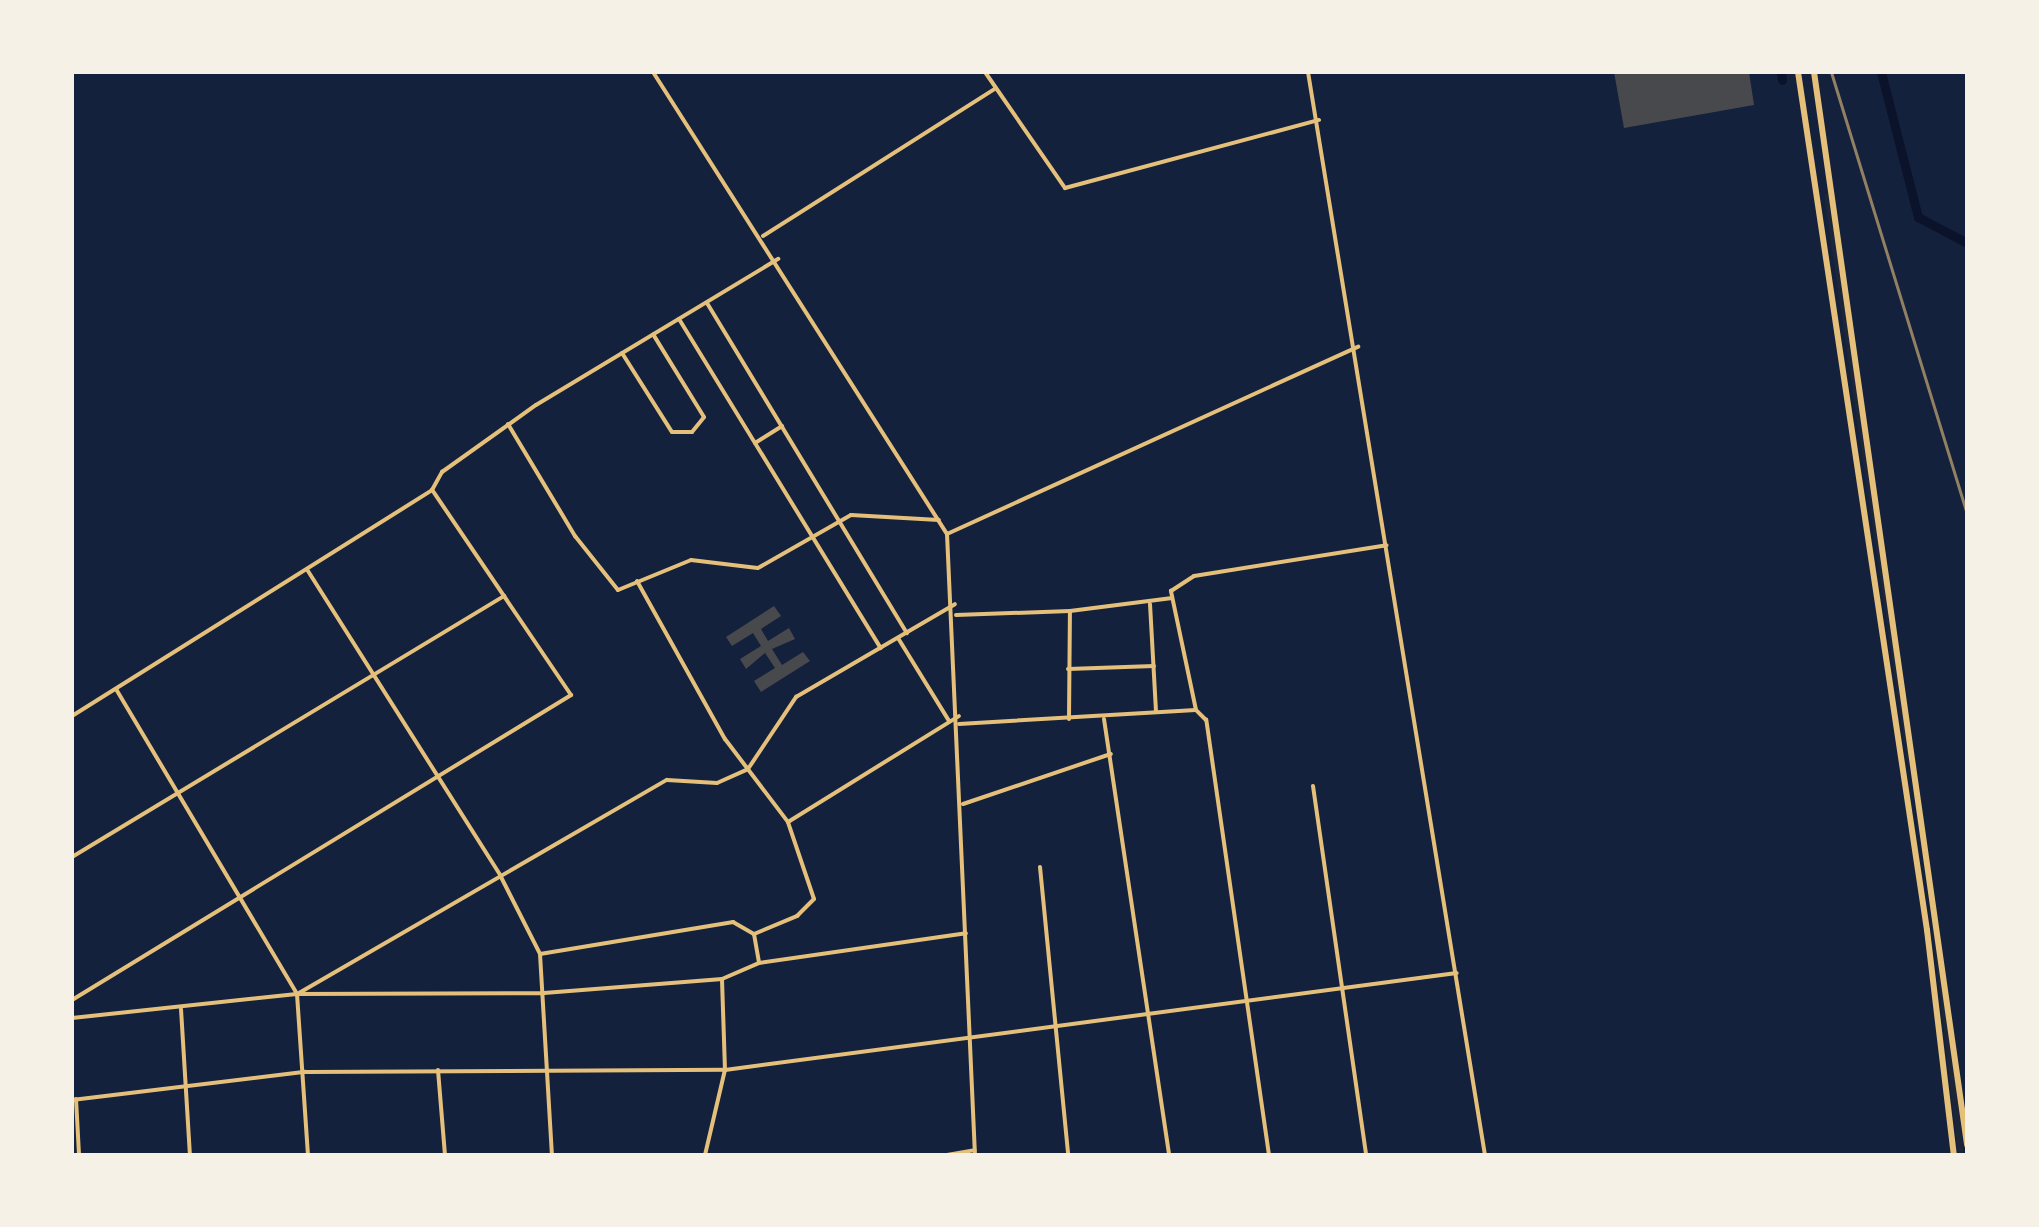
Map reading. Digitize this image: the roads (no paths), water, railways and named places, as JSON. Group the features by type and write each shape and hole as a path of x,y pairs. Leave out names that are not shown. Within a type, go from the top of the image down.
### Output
{"highway":[{"path":"1798,72 1905,777 1954,1155"},
{"path":"1814,72 1941,929 1967,1145"},
{"path":"1817,186 1831,184"},
{"path":"1905,777 1918,774"},
{"path":"1927,930 1941,929"}],"street":[{"path":"653,72 778,259 947,534 955,604 975,1152 947,1155"},
{"path":"985,72 1065,188 1319,120"},
{"path":"1308,72 1358,347 1485,1155"},
{"path":"763,236 995,89"},
{"path":"72,716 432,490 442,472 508,424 778,259"},
{"path":"706,303 907,633"},
{"path":"679,319 881,648"},
{"path":"622,353 672,432 692,432 704,417 653,334"},
{"path":"947,534 1358,347"},
{"path":"508,424 597,568 618,590 691,560 748,571 814,540 840,522 868,514 939,520"},
{"path":"755,443 782,426"},
{"path":"72,1000 571,695 432,490"},
{"path":"1269,1155 1206,720 1196,710 1171,591 1194,576 1387,545"},
{"path":"307,571 500,875 540,954 552,1155"},
{"path":"637,581 748,769 788,822 814,899 797,916 754,934"},
{"path":"72,857 504,596"},
{"path":"955,616 1070,611 1150,604 1172,598"},
{"path":"297,994 667,780 717,783 748,769 796,697 955,604"},
{"path":"1150,604 1156,712"},
{"path":"1069,719 1067,669 1070,611"},
{"path":"898,638 950,722"},
{"path":"1067,669 1154,666"},
{"path":"116,689 297,994 305,1072 308,1155"},
{"path":"959,724 1104,719 1196,710"},
{"path":"788,822 959,716"},
{"path":"1104,719 1169,1155"},
{"path":"963,804 1111,754"},
{"path":"1313,786 1366,1155"},
{"path":"1040,867 1068,1155"},
{"path":"540,954 733,922 754,934"},
{"path":"72,1018 181,1009 297,994 544,993 722,979 759,963 966,933"},
{"path":"754,934 759,963"},
{"path":"79,1155 74,1099 187,1091 305,1072 725,1070 1056,1031 1457,973"},
{"path":"705,1155 725,1070 722,979"},
{"path":"181,1009 190,1155"},
{"path":"438,1070 445,1155"}],"waterway":[{"path":"1781,72 1782,80"},
{"path":"1881,72 1918,217 1967,243"}],"railway":[{"path":"1831,72 1967,514"}]}
